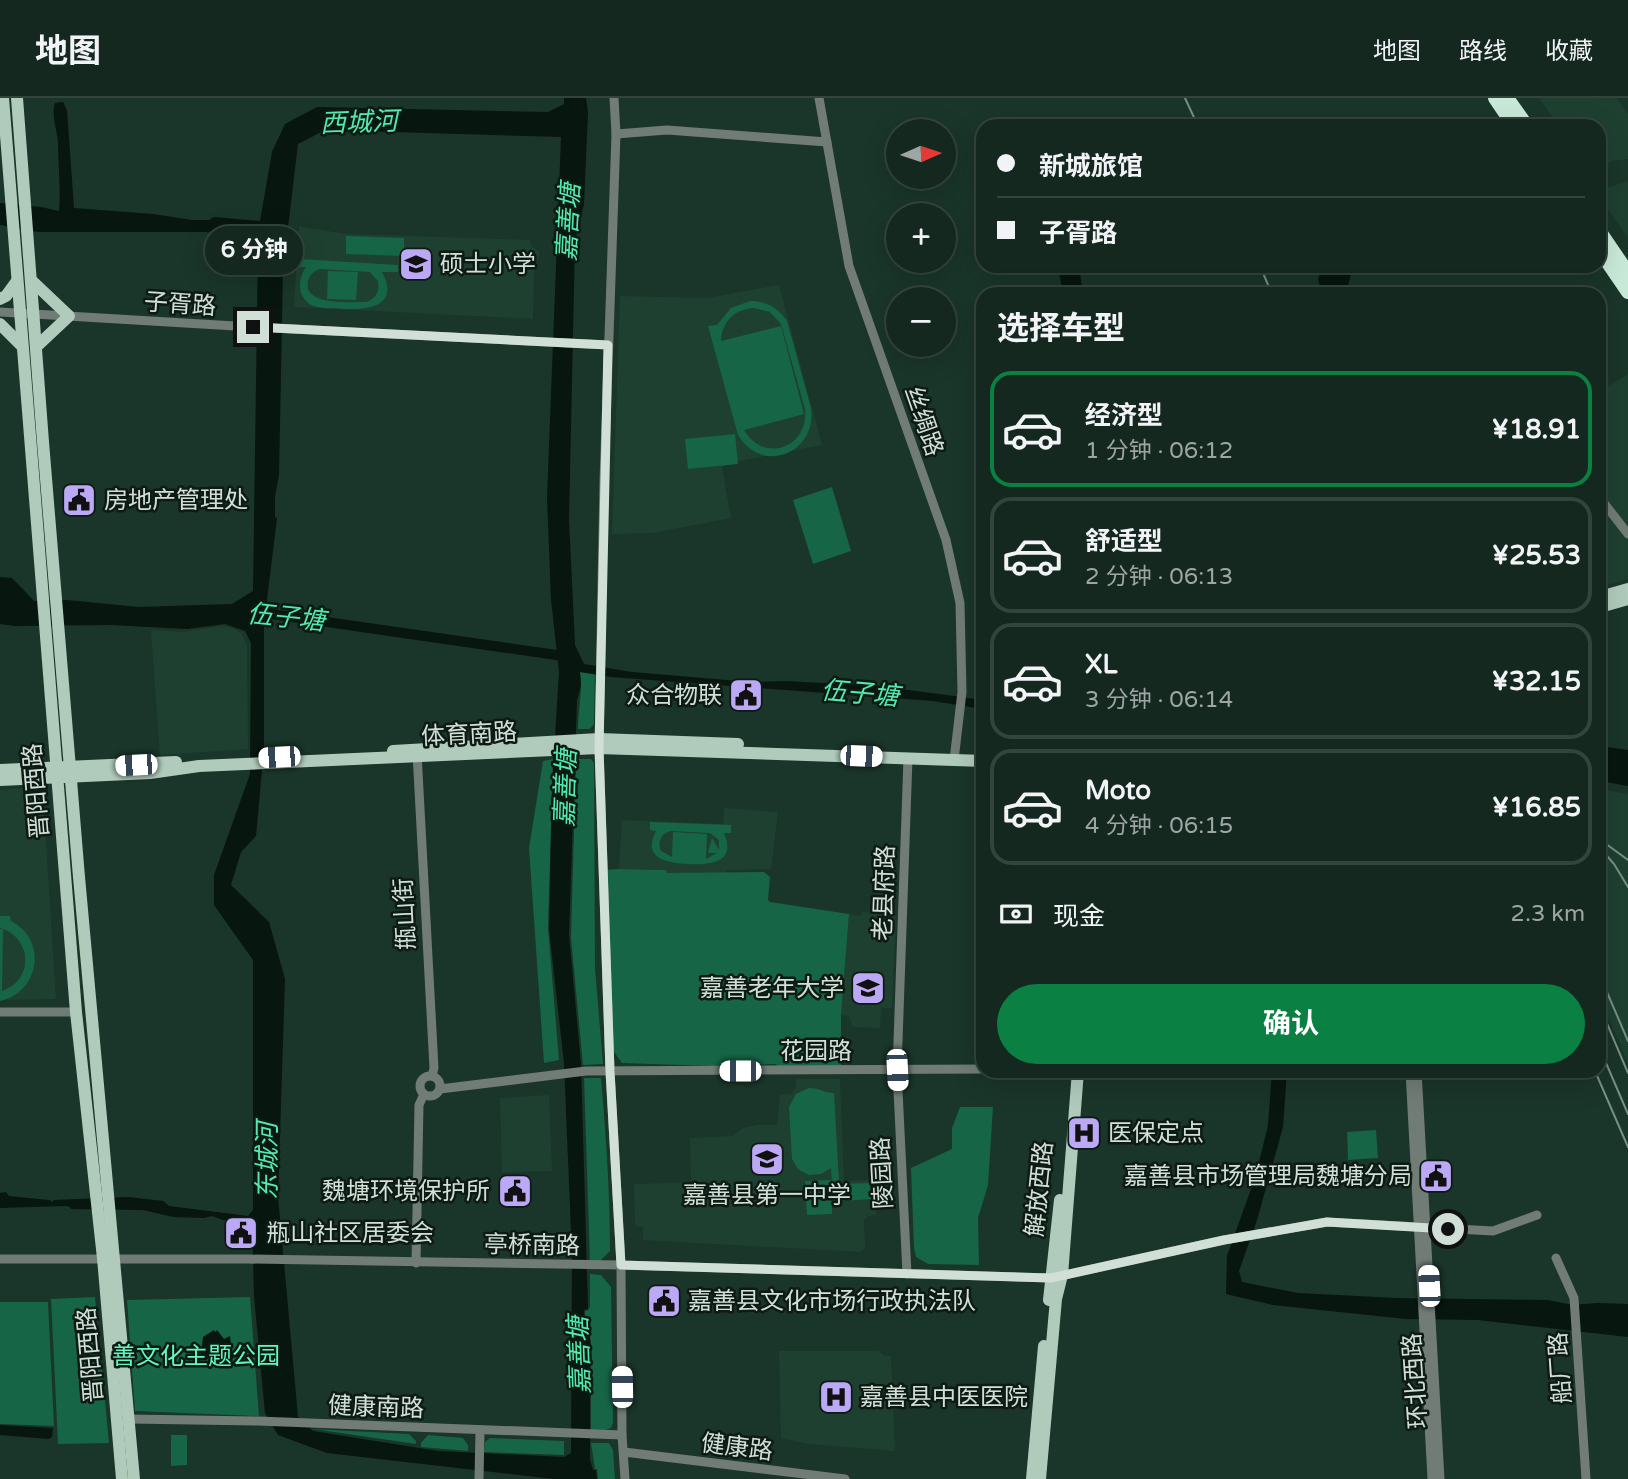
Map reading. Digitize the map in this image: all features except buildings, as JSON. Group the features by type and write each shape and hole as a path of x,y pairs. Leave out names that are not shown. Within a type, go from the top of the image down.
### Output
{"highway":[{"path":"1494,98 1509,119"},
{"path":"1507,98 1522,119"},
{"path":"1606,241 1628,273"},
{"path":"1606,260 1628,292"}],"main road":[{"name":"晋阳西路","path":"3,98 76,1013 104,1217 122,1479"},
{"name":"晋阳西路","path":"17,98 71,773 101,1191"},
{"path":"32,280 68,316 36,348"},
{"path":"0,299 6,296 17,281"},
{"path":"0,324 22,347"},
{"path":"1606,595 1628,589"},
{"path":"1606,605 1628,599"},
{"name":"体育南路","path":"0,770 71,773 230,762 599,744 955,756 976,760"},
{"name":"体育南路","path":"599,744 908,758 976,754"},
{"name":"体育南路","path":"0,780 56,772"},
{"name":"解放西路","path":"1040,1479 1071,1078"},
{"name":"解放西路","path":"1032,1479 1077,1078"},
{"name":"晋阳西路","path":"108,1259 134,1479"}],"street":[{"path":"614,98 616,134 608,345 599,744 610,1071 621,1265 622,1435 625,1479"},
{"name":"丝绸路","path":"819,98 849,266 946,540 960,603 962,692 955,756"},
{"path":"616,134 667,130 827,142"},
{"name":"子胥路","path":"0,312 608,345"},
{"path":"1606,506 1628,534"},
{"name":"甁山街","path":"416,753 434,1068 432,1076"},
{"name":"老县府路","path":"897,1070 908,758"},
{"path":"0,1012 76,1013"},
{"name":"花园路","path":"440,1089 586,1071 976,1069"},
{"name":"陵园路","path":"897,1070 906,1274"},
{"path":"432,1076 438,1080 440,1089 433,1096 424,1094 421,1082 432,1076"},
{"name":"环北西路","path":"1411,1078 1426,1285 1432,1479"},
{"name":"环北西路","path":"1417,1078 1422,1228"},
{"path":"416,1263 419,1105 424,1094"},
{"name":"亭桥南路","path":"0,1259 247,1259 621,1265 1056,1276 1258,1233 1327,1222 1493,1231 1537,1215"},
{"name":"船厂路","path":"1556,1258 1574,1298 1586,1479"},
{"name":"环北西路","path":"1428,1329 1440,1479"},
{"name":"健康南路","path":"129,1419 258,1421 622,1435"},
{"path":"479,1479 480,1430"},
{"name":"健康路","path":"624,1452 845,1479"}],"shaded area":[{"path":"1539,98 1616,98 1628,114 1628,159 1606,164 1606,119 1554,119"},
{"path":"1628,181 1628,238 1606,207 1606,188"},
{"name":"硕士小学","path":"299,226 345,234 530,240 531,246 540,252 534,273 533,319 296,307"},
{"path":"779,285 822,445 739,461 722,467 731,518 653,533 612,534 620,296 707,298"},
{"path":"1628,374 1628,579 1606,585 1606,388"},
{"path":"222,626 241,633 247,645 248,749 160,755 151,630 183,632"},
{"path":"27,788 43,795 56,999 0,1000 0,790"},
{"path":"1606,790 1628,794 1628,1063 1606,1013"},
{"path":"724,808 778,812 771,869 726,870 726,873 667,873 666,870 619,869 622,820 723,824"},
{"name":"嘉善老年大学","path":"862,912 896,916 892,1008 881,1008 880,1028 852,1027 849,1016 841,1015 849,914 861,916"},
{"name":"嘉善县第一中学","path":"796,1079 840,1079 844,1181 874,1180 876,1215 868,1216 864,1220 865,1248 861,1252 643,1240 643,1227 635,1226 634,1184 691,1182 690,1138 732,1136 743,1128 777,1125 780,1095 791,1094 796,1087"},
{"path":"549,1095 552,1171 502,1172 500,1098"},
{"name":"嘉善县中医医院","path":"779,1351 879,1351 885,1356 891,1356 895,1451 808,1444 781,1438"}],"green space":[{"path":"346,236 404,238 404,256 346,254"},
{"path":"299,259 398,265 398,272 382,272 387,283 387,292 380,303 355,309 327,308 317,307 306,301 300,284 306,267 299,267","holes":["320,269 370,272 378,281 378,288 375,297 366,302 320,299 308,289 310,276"]},
{"path":"328,271 358,272 356,300 327,299"},
{"path":"750,301 762,302 780,312 787,321 811,408 811,424 806,437 786,454 760,454 748,447 738,435 708,326 717,325 731,308","holes":["754,308 770,312 781,324 805,409 804,422 800,434 793,442 773,449 763,447 744,430 804,414 781,326 721,341 727,322 735,314"]},
{"path":"735,434 738,464 688,469 685,439"},
{"path":"832,487 851,551 813,564 793,500"},
{"path":"580,672 595,673 594,724 590,729 578,729"},
{"path":"553,759 548,928 559,1060 544,1063 529,848 543,761"},
{"path":"576,759 591,759 594,763 595,968 603,1064 583,1065 571,938"},
{"path":"650,822 731,825 731,833 724,833 727,851 724,856 713,863 705,864 665,861 659,858 652,848 656,831 650,830","holes":["671,831 710,833 719,840 719,850 712,838 708,853 717,853 706,859 707,834 673,832 672,857 661,851 660,841 668,832"]},
{"path":"604,870 666,870 667,873 764,872 770,877 770,902 849,914 841,1015 841,1068 778,1067 776,1064 712,1066 622,1063 612,1049"},
{"path":"0,916 10,916 11,921 31,940 34,965 31,977 24,987 13,996 0,1001 2,929","holes":["3,929 18,940 25,959 20,978 13,986 2,991"]},
{"path":"584,1078 601,1078 609,1208 610,1251 600,1261 590,1262"},
{"path":"809,1088 834,1093 840,1201 833,1201 831,1168 821,1174 809,1175 798,1169 792,1159 789,1107 796,1094"},
{"path":"960,1107 993,1107 988,1185 978,1218 979,1265 928,1264 916,1257 914,1248 911,1168 952,1149 952,1128"},
{"path":"1376,1130 1378,1158 1348,1160 1347,1132"},
{"path":"831,1180 832,1214 807,1215 805,1181"},
{"path":"870,1183 871,1199 841,1201 840,1184"},
{"path":"590,1274 601,1275 611,1287 613,1422 611,1428 605,1430 591,1430 591,1340 585,1330 585,1311 590,1307"},
{"path":"95,1297 109,1443 58,1444 51,1299"},
{"name":"善文化主题公园","path":"250,1297 259,1416 135,1411 127,1300"},
{"path":"0,1302 48,1302 54,1426 0,1424"},
{"path":"313,1429 409,1434 416,1444"},
{"path":"171,1435 187,1435 187,1465 171,1466"},
{"path":"428,1435 463,1438 468,1445 468,1451 421,1447"},
{"path":"490,1438 564,1441 564,1455 484,1452 485,1442"},
{"path":"591,1443 609,1443 613,1450 615,1479 598,1479"}],"water":[{"path":"564,98 586,98 588,112 584,204 575,240 569,520 575,645 584,664 632,672 750,682 786,681 878,686 976,699 976,708 933,701 611,677 580,672 569,935 581,1064 588,1309 584,1310 585,1331 590,1335 590,1460 593,1470 596,1470 597,1479 554,1479 327,1453 278,1435 265,1413 254,1296 252,1222 223,1220 212,1216 173,1217 143,1210 71,1209 66,1206 0,1208 0,1193 6,1192 9,1196 53,1202 129,1197 163,1201 169,1206 248,1216 253,1210 253,960 214,905 214,875 250,774 251,643 245,631 225,624 187,629 0,624 0,577 12,578 34,601 67,600 139,607 232,604 253,591 258,245 255,239 228,233 38,232 0,225 0,203 59,211 55,103 63,102 67,110 74,208 192,220 209,220 214,217 260,221 272,152 285,124 317,107 548,112 564,104","holes":["325,130 561,137 547,498 551,599 559,672 552,786 549,929 564,1063 572,1255 571,1453 564,1457 438,1451 313,1431 298,1417 278,1197 285,979 269,922 231,885 241,852 256,836 264,748 264,624 277,518 275,496 279,475 283,269 298,144"]},
{"path":"1059,273 1080,273 1082,287 1062,287"},
{"path":"1320,273 1351,273 1348,287 1320,287 1318,279"},
{"path":"1606,747 1628,750 1628,786 1606,782"},
{"path":"1271,1078 1286,1078 1283,1127 1257,1220 1239,1271 1242,1282 1298,1293 1396,1298 1548,1300 1573,1305 1628,1304 1628,1337 1478,1320 1406,1319 1273,1305 1226,1294 1227,1256 1256,1175 1268,1125"},
{"path":"214,1330 224,1339 230,1336 232,1353 235,1354 230,1364 224,1358 220,1361 209,1357 206,1361 201,1354 203,1337"},
{"path":"0,1425 53,1428 52,1437 49,1439 0,1435"}],"waterway":[{"name":"伍子塘","path":"251,611 570,657"}],"railway":[{"path":"1185,98 1195,119"},
{"path":"1263,273 1269,287"},
{"path":"1606,844 1628,860"},
{"path":"1606,855 1628,887"},
{"path":"1606,990 1628,1041"},
{"path":"1606,1021 1628,1073"},
{"path":"1606,1063 1628,1114"},
{"path":"1598,1078 1628,1147"}],"place":[{"name":"硕士小学","path":"416,264"},
{"name":"房地产管理处","path":"79,500"},
{"name":"众合物联","path":"746,695"},
{"name":"嘉善老年大学","path":"868,988"},
{"name":"医保定点","path":"1084,1133"},
{"name":"嘉善县第一中学","path":"767,1159"},
{"name":"嘉善县市场管理局魏塘分局","path":"1436,1176"},
{"name":"魏塘环境保护所","path":"515,1191"},
{"name":"瓶山社区居委会","path":"241,1233"},
{"name":"嘉善县文化市场行政执法队","path":"664,1301"},
{"name":"嘉善县中医医院","path":"836,1397"}],"route":[{"path":"253,327 608,345 599,748 610,1071 621,1265 1051,1278 1224,1240 1327,1222 1448,1229"}],"water label":[{"name":"西城河","path":"359,122"},
{"name":"嘉善塘","path":"568,222"},
{"name":"嘉善塘","path":"565,788"},
{"name":"东城河","path":"267,1161"},
{"name":"嘉善塘","path":"579,1355"}]}
